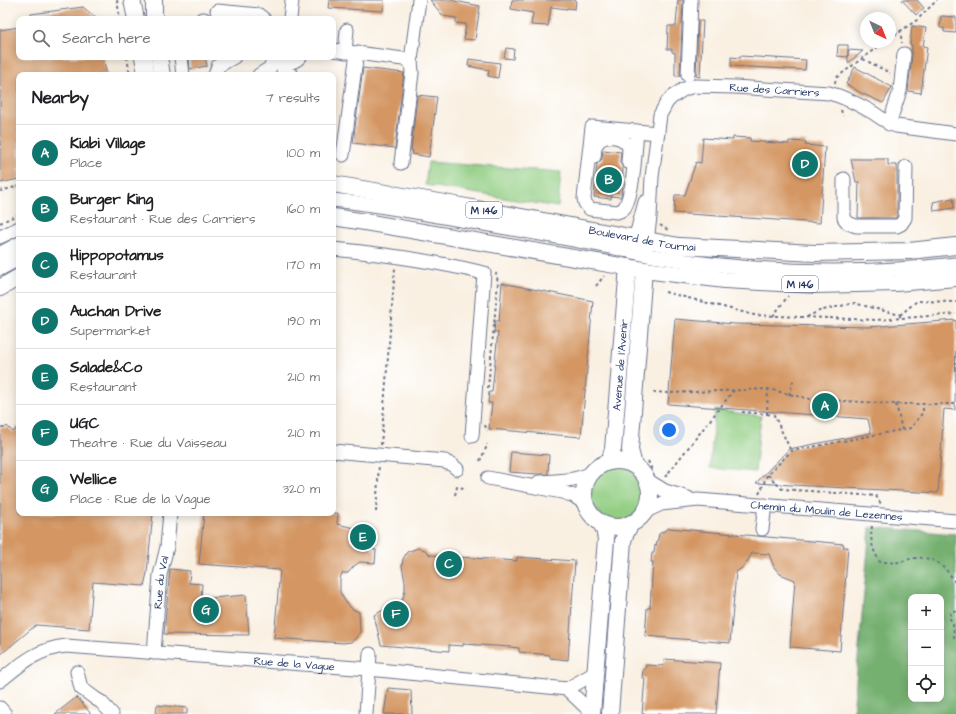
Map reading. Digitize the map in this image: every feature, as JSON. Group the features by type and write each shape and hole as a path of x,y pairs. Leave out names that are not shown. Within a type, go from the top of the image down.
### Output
{"main road":[{"path":"132,0 135,16"},
{"path":"154,0 154,16"},
{"path":"144,60 146,72"},
{"path":"160,60 162,72"},
{"name":"Boulevard de Tournai","path":"336,185 446,203 641,251 725,280 816,285 896,283 956,278"},
{"name":"Boulevard de Tournai","path":"336,218 628,267 641,251 693,247 809,252 893,251 956,246"},
{"path":"0,255 16,247"},
{"name":"Avenue de l'Avenir","path":"634,465 630,450 641,251"},
{"name":"Avenue de l'Avenir","path":"608,462 613,449 628,267"},
{"path":"0,288 16,279"},
{"path":"592,714 606,539 604,529 587,505 585,490 588,479 599,466 608,462 621,461 634,465 642,471 647,480 650,493 649,503 644,512 637,520 625,525 616,526 600,522"},
{"path":"610,714 623,541 624,535 631,523"}],"street":[{"path":"290,16 292,0"},
{"path":"401,163 412,73 411,60 419,0"},
{"path":"688,75 691,0"},
{"path":"216,11 260,16"},
{"path":"343,155 345,52 347,30"},
{"path":"345,52 411,60"},
{"path":"889,124 900,91 904,54"},
{"path":"182,60 184,72"},
{"path":"216,72 218,66 229,60"},
{"path":"264,72 270,68 281,67 296,60"},
{"name":"Rue des Carriers","path":"641,251 660,115 666,102 678,92 689,87 818,92 835,95 856,103 889,124 956,134"},
{"path":"637,132 632,185 626,206 618,212 590,209 587,207 584,199 592,127 658,133"},
{"path":"585,188 593,176 595,146 605,137 611,137 623,140 628,149 630,191"},
{"path":"844,179 844,218 848,223 856,226 897,226 901,224 905,218 906,167"},
{"path":"336,200 372,205 713,264 784,270 865,271 956,264"},
{"path":"0,237 16,229"},
{"path":"336,249 456,266 484,273 472,436"},
{"path":"0,269 16,261"},
{"path":"336,451 445,461 457,469"},
{"path":"516,483 572,480 592,473"},
{"path":"488,478 565,493 574,496 587,505"},
{"name":"Chemin du Moulin de Lezennes","path":"647,480 665,491 698,500"},
{"name":"Chemin du Moulin de Lezennes","path":"644,512 661,504 698,500 762,500 878,510 956,521"},
{"path":"762,500 762,529"},
{"name":"Rue du Val","path":"154,653 160,571 167,547 170,516"},
{"name":"Rue de la Vague","path":"1,677 33,656 48,649 75,646 369,669 567,688"},
{"path":"366,714 370,654"},
{"path":"77,672 82,688 101,702 112,714"},
{"path":"592,714 567,688 595,673"},
{"path":"0,708 5,714"}],"path":[{"path":"117,0 120,16"},
{"path":"896,34 917,20 937,0"},
{"path":"843,116 835,95 834,87 836,78 877,48"},
{"path":"863,59 901,79"},
{"path":"128,60 130,72"},
{"path":"0,191 16,187"},
{"path":"0,223 16,215"},
{"name":"Boulevard de Tournai","path":"655,222 673,234"},
{"path":"376,512 395,263"},
{"path":"488,393 498,282 494,267"},
{"path":"596,286 606,274"},
{"path":"665,292 754,315 876,320 900,316 956,314"},
{"path":"773,316 790,294"},
{"path":"900,316 917,301 956,302"},
{"path":"806,318 819,311 854,303 900,316"},
{"path":"789,395 794,378"},
{"path":"767,414 768,389"},
{"path":"653,392 669,393 768,389 810,399 896,404 956,404"},
{"path":"665,477 734,390"},
{"path":"896,404 902,430"},
{"path":"762,500 765,478 791,451 911,428 923,412 924,404"},
{"path":"742,412 774,415 791,451"},
{"path":"486,419 485,426 487,431"},
{"path":"480,461 487,444"},
{"path":"768,475 782,488 876,496 878,510 870,539 876,556 880,562 897,563 918,558 928,559 937,562 946,570 956,584"},
{"path":"455,495 457,487 464,488 465,486"},
{"path":"956,610 951,612 949,617 953,624 954,637 956,641"}],"green space":[{"path":"428,162 561,172 558,207 425,185"},
{"path":"715,410 761,416 755,472 710,468"},
{"path":"618,467 628,469 637,475 643,484 645,494 643,504 637,513 628,519 618,521 608,519 599,513 593,504 591,494 593,484 599,475 608,469"},
{"path":"870,527 956,534 956,714 853,714"}],"building":[{"path":"329,0 384,0 383,11 328,8"},
{"path":"430,0 450,0 480,6 475,40 464,39 466,24 456,23 456,18 443,16"},
{"path":"512,0 576,0 575,9 551,7 548,26 531,25 533,13 511,9"},
{"path":"678,0 683,0 680,76 675,76 675,53 672,52 672,49 667,49 668,26 676,26"},
{"path":"902,0 917,0 924,8 916,15"},
{"path":"83,7 94,16 31,16 31,14"},
{"path":"941,16 956,17 956,33 944,32 944,28 940,28"},
{"path":"698,21 703,21 700,77 696,76"},
{"path":"912,26 926,28 923,46 927,47 921,93 908,91 912,55 912,45 910,45"},
{"path":"16,27 16,60 104,60 106,72 16,72 16,180 0,183 0,30"},
{"path":"838,45 848,45 848,57 837,56"},
{"path":"506,48 514,49 513,59 504,58"},
{"path":"848,50 863,51 848,63"},
{"path":"740,56 806,60 805,70 731,66 731,57 740,58"},
{"path":"469,59 500,63 498,78 488,76 489,70 468,66"},
{"path":"189,60 206,60 207,66 190,69"},
{"path":"855,67 892,87 883,103 846,84"},
{"path":"363,68 404,73 395,148 353,143"},
{"path":"417,95 437,97 429,157 412,154 413,151 411,151"},
{"path":"733,137 750,138 750,141 789,144 789,141 806,142 805,145 825,147 820,223 674,213 675,195 685,195 696,162 701,163 703,138 733,140"},
{"path":"603,150 621,152 620,162 623,168 621,197 611,196 611,199 594,197 597,164 602,159"},
{"path":"851,159 888,159 888,165 897,165 896,218 858,218 859,182 856,182"},
{"path":"953,198 954,208 934,211 933,202"},
{"path":"502,283 593,301 581,437 489,429 492,403 488,403 489,392 492,392 498,332 494,332 495,321 499,321"},
{"path":"675,319 735,324 869,327 956,320 955,410 944,409 938,493 756,483 789,449 871,433 868,419 668,404"},
{"path":"7,426 13,432 16,429 16,516 153,516 147,573 144,586 93,582 89,629 36,625 0,655 0,427 5,428"},
{"path":"511,452 549,455 548,474 509,472"},
{"path":"336,513 338,513 337,524 369,531 371,549 376,550 375,563 360,562 348,573 342,573 340,579 340,592 352,609 359,612 360,632 351,642 343,643 274,638 280,570 199,564 204,516 336,516"},
{"path":"669,528 844,544 843,547 848,547 840,651 790,647 795,580 780,574 774,567 769,554 752,553 743,567 736,572 730,643 645,636 647,608 650,608 653,562 651,562 652,553 654,553 659,534"},
{"path":"418,548 425,550 430,555 517,561 517,557 575,561 568,660 550,658 550,655 519,652 519,648 511,647 463,644 463,646 449,645 449,651 381,645 374,615 389,607 394,600 402,601 405,590 402,566 403,559 407,552"},
{"path":"170,569 190,571 189,583 202,584 201,599 246,595 249,635 164,634"},
{"path":"664,659 720,663 716,714 642,714 645,678 642,678 643,669 645,669 646,665 663,666"},
{"path":"388,688 411,690 412,714 384,714"},
{"path":"77,697 91,714 55,714"},
{"path":"157,705 187,708 187,714 156,714"}],"place":[{"name":"Auchan Drive","path":"805,164"},
{"name":"Burger King","path":"609,180"},
{"name":"Kiabi Village","path":"825,406"},
{"name":"Salade&Co","path":"363,537"},
{"name":"Hippopotamus","path":"449,564"},
{"name":"Wellice","path":"206,610"},
{"name":"UGC","path":"396,614"}]}
